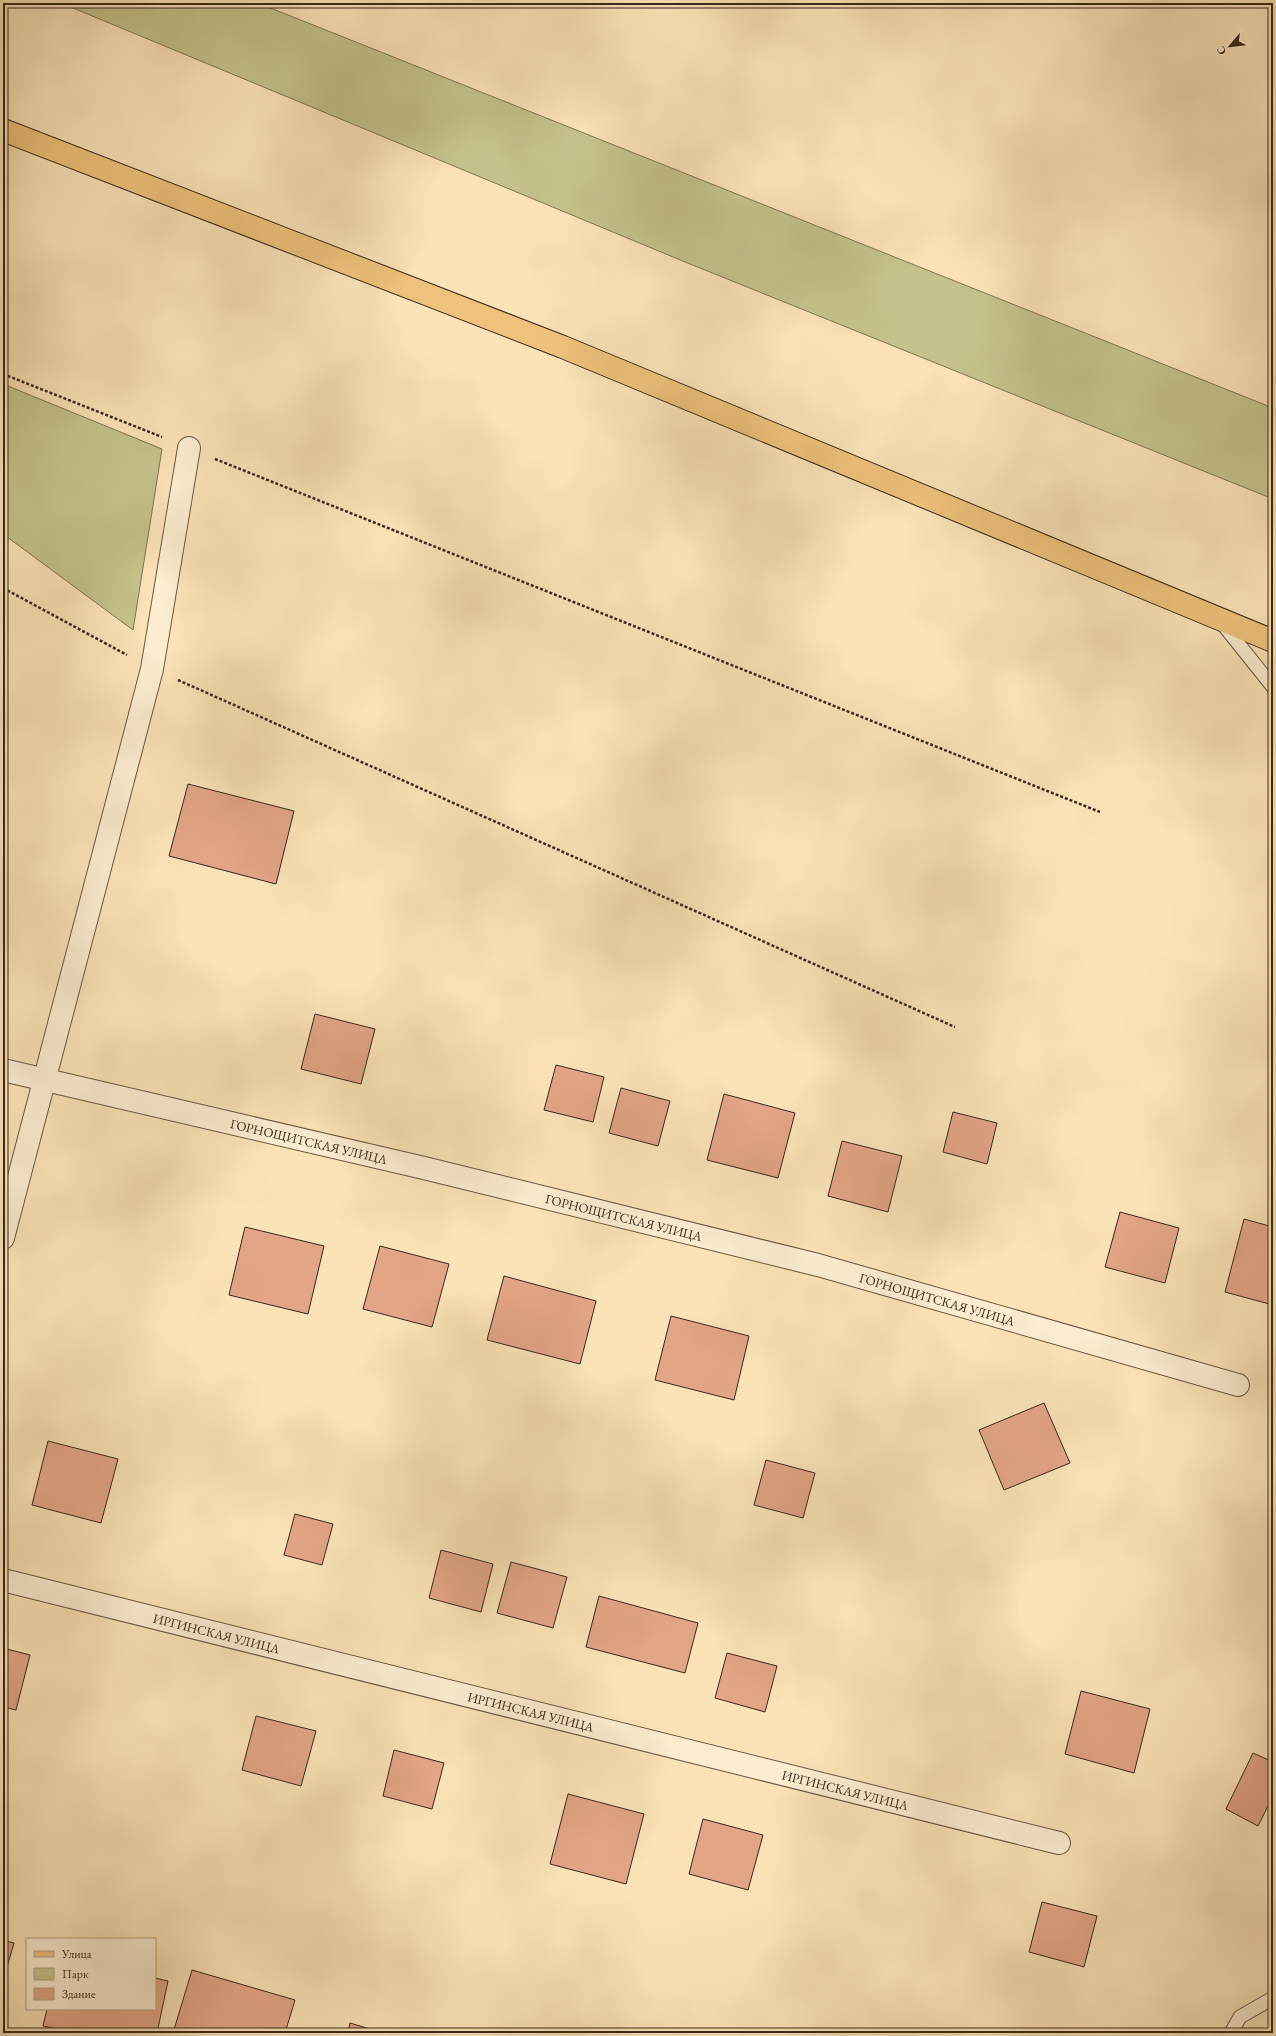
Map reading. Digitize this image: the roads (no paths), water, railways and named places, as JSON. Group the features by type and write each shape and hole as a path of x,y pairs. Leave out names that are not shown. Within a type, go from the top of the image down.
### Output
{"main road":[{"path":"3,130 563,347 1273,641"}],"street":[{"path":"3,1238 152,669 190,448"},
{"name":"ГОРНОЩИТСКАЯ УЛИЦА","path":"3,1070 43,1081 424,1168 818,1264 1238,1385"},
{"name":"ИРГИНСКАЯ УЛИЦА","path":"3,1580 1059,1843"}],"lane":[{"path":"1219,619 1273,687"},
{"path":"1231,2033 1240,2016 1273,1998"}]}
